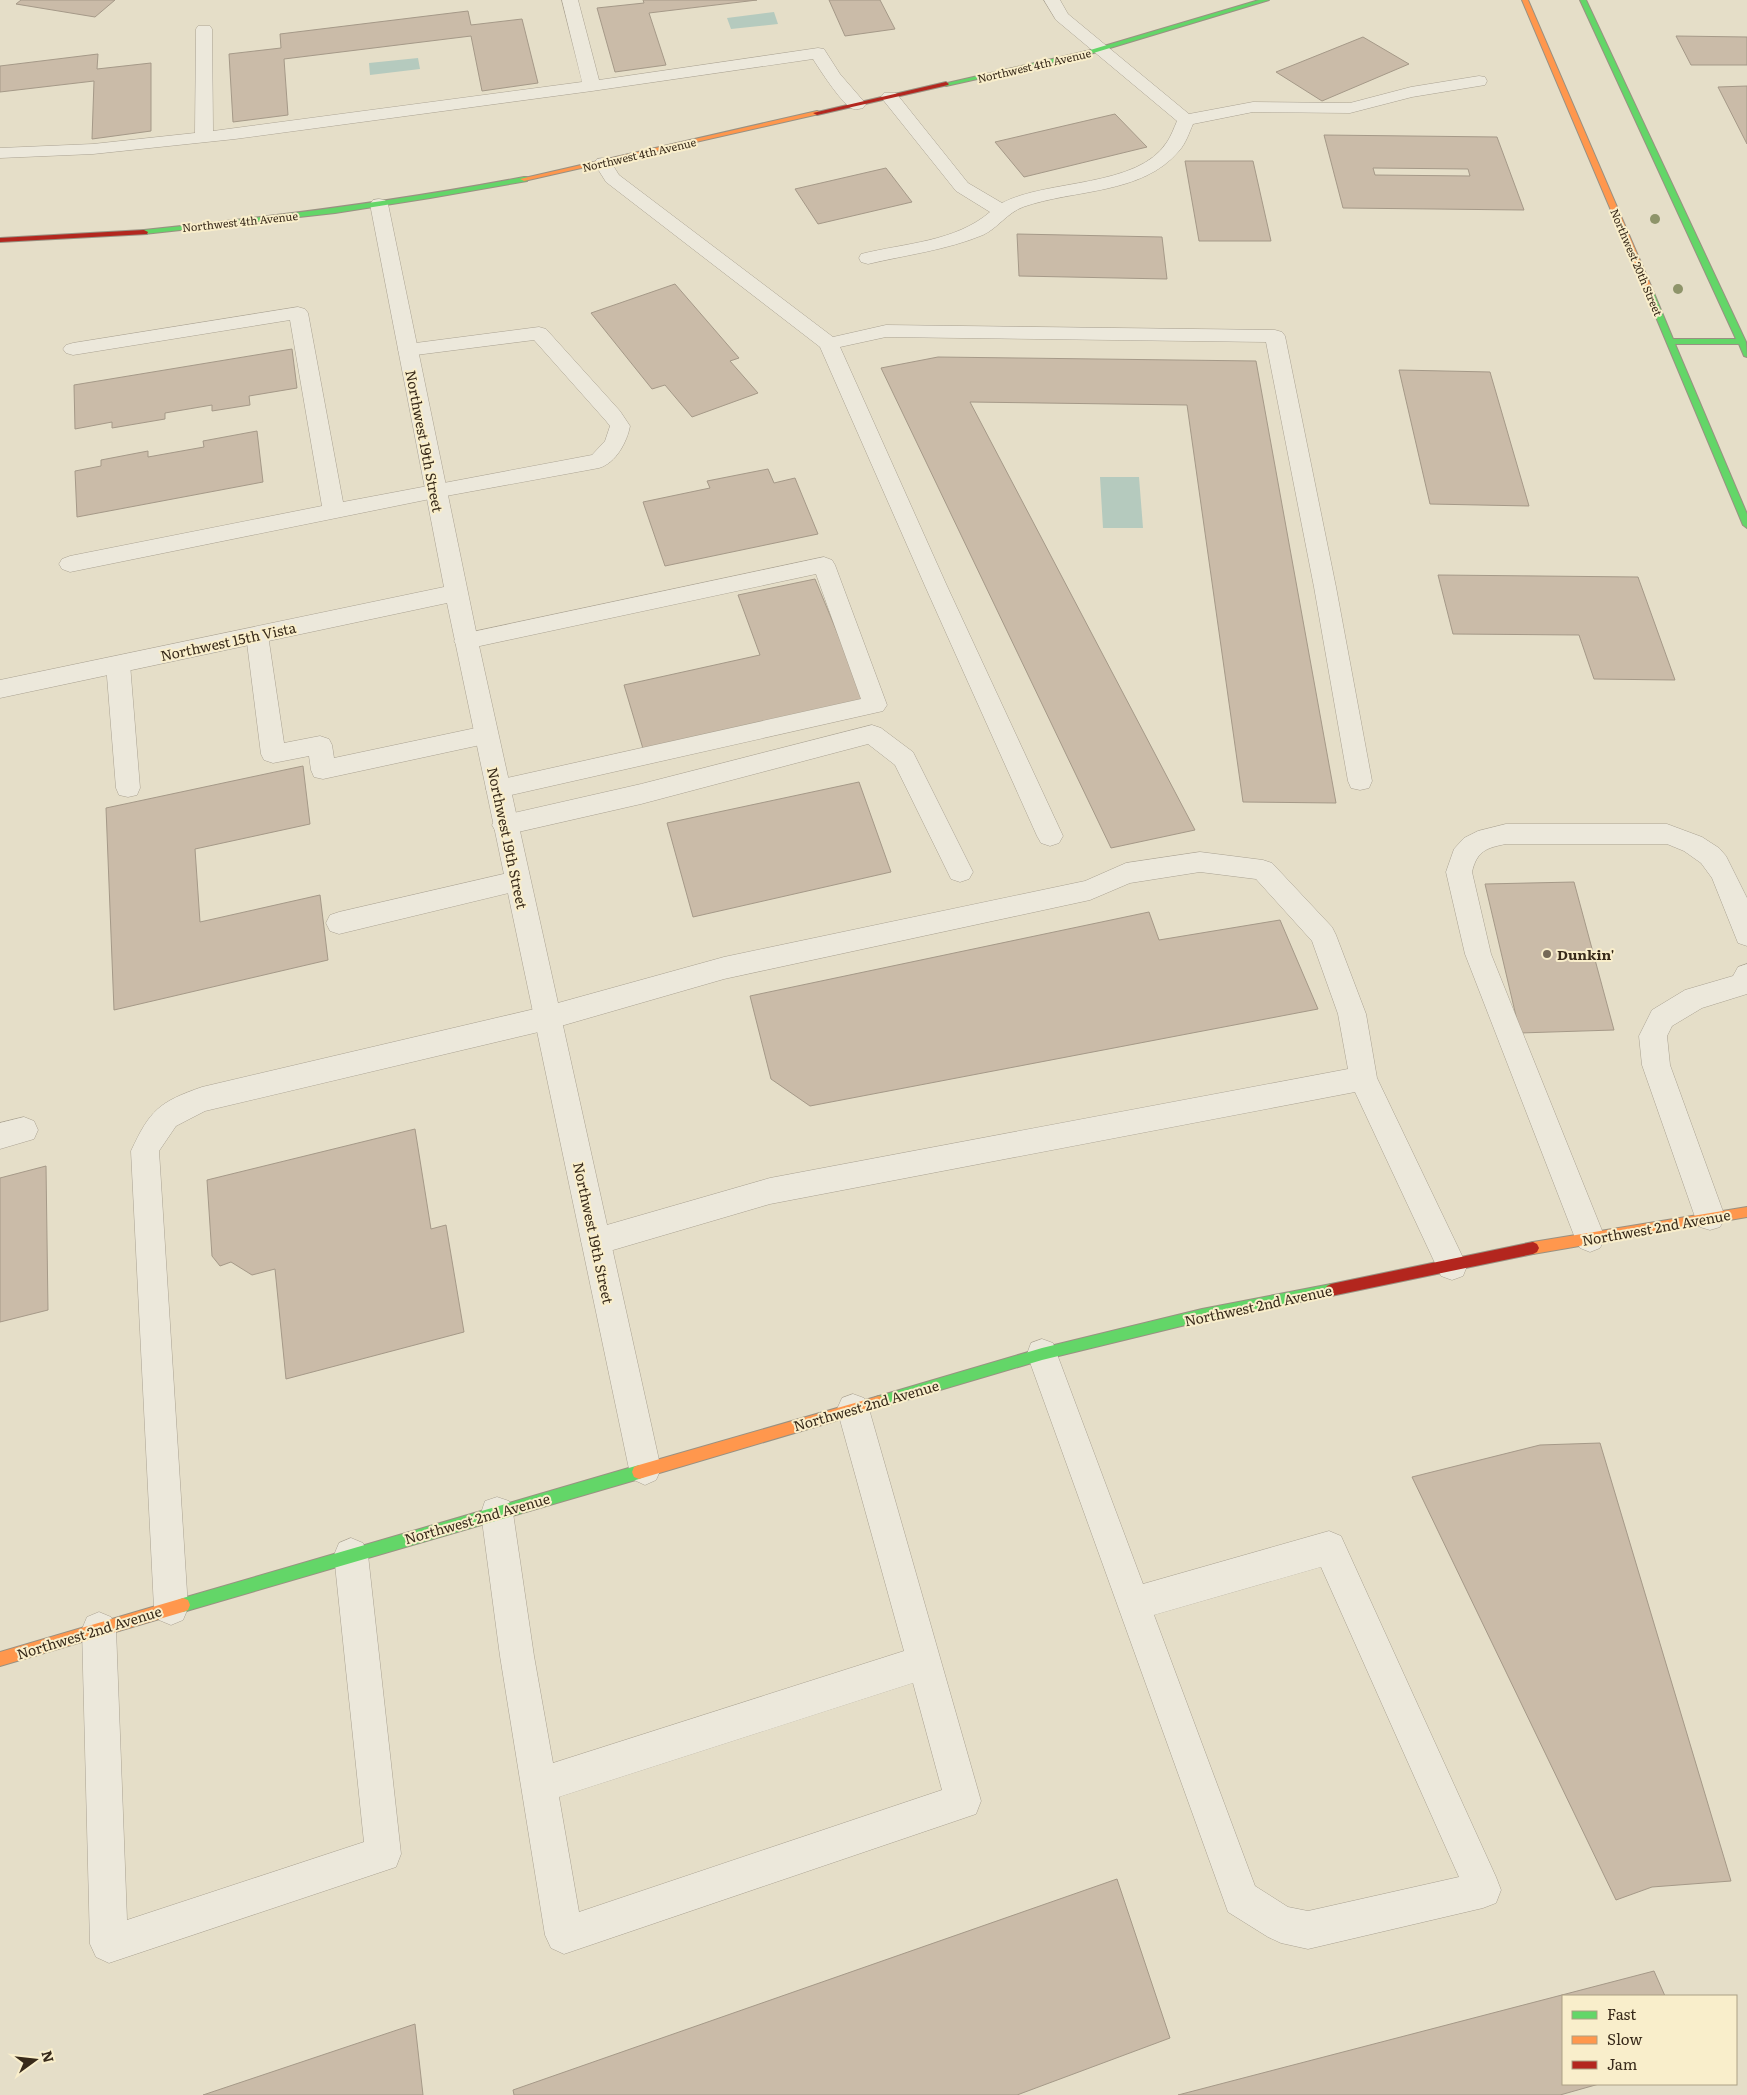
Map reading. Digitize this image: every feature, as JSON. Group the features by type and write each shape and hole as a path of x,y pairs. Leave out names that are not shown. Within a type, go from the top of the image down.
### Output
{"street":[{"path":"570,0 592,86"},
{"path":"1052,0 1062,17 1186,120"},
{"name":"Northwest 4th Avenue","path":"0,240 112,235 226,224 458,192 604,162 1102,49 1266,0"},
{"name":"Northwest 20th Street","path":"1525,0 1671,341 1747,525"},
{"path":"1583,0 1747,354"},
{"path":"204,28 204,137"},
{"path":"0,153 93,149 204,137 592,86 818,53 833,77 858,104"},
{"path":"1186,120 1253,106 1350,108 1411,92 1479,81"},
{"path":"890,97 962,187 1002,211"},
{"path":"868,258 964,236 981,229 1002,211 1014,204 1039,196 1120,179 1143,170 1160,160 1173,147 1186,120"},
{"path":"604,162 612,178 829,344 936,586 1050,836"},
{"name":"Northwest 19th Street","path":"379,204 466,642 645,1469"},
{"path":"73,349 298,313 334,511"},
{"path":"829,344 886,331 1275,336 1325,587 1360,782"},
{"path":"70,564 435,491 599,462 619,436 620,426 539,333 408,350"},
{"path":"1671,341 1742,342"},
{"path":"466,642 824,565 875,705 498,789"},
{"name":"Northwest 15th Vista","path":"0,689 456,593"},
{"path":"257,635 273,754 320,745 323,770 486,734"},
{"path":"118,664 128,788"},
{"path":"505,825 641,794 872,734 904,759 960,872"},
{"path":"1590,1238 1478,954 1459,872 1463,856 1473,845 1487,838 1506,834 1667,834 1688,841 1718,862 1726,878 1747,935"},
{"path":"171,1608 145,1151 156,1126 175,1110 202,1099 548,1018 724,968 1090,890 1126,873 1200,862 1263,870 1324,935 1352,1014 1363,1078 1452,1266"},
{"path":"339,923 517,881"},
{"path":"1710,1217 1656,1065 1653,1036 1662,1018 1695,998 1731,989 1742,984 1747,974"},
{"path":"596,1241 770,1190 1363,1078"},
{"name":"Northwest 2nd Avenue","path":"0,1658 1042,1354 1202,1315 1452,1266 1523,1250 1747,1212"},
{"path":"1042,1354 1133,1604 1241,1899 1280,1924 1308,1930 1483,1890 1329,1548 1133,1604"},
{"path":"497,1513 538,1785 564,1935 963,1801 854,1409"},
{"path":"99,1629 108,1944 383,1854 351,1555"},
{"path":"538,1785 924,1662"}],"shaded area":[{"path":"774,12 778,24 731,29 727,18"},
{"path":"418,58 420,69 370,75 369,63"},
{"path":"1100,477 1139,477 1143,528 1103,528"}],"building":[{"path":"21,0 115,0 95,17 16,4"},
{"path":"643,0 757,0 649,13 666,65 615,72 597,8 644,3"},
{"path":"829,0 880,0 895,29 845,36"},
{"path":"468,11 471,25 522,19 538,83 482,91 471,36 284,59 288,115 233,122 229,54 281,48 280,34"},
{"path":"1676,36 1747,37 1747,65 1691,65"},
{"path":"1363,37 1409,64 1322,101 1276,72"},
{"path":"98,54 97,69 151,63 151,131 92,139 94,81 0,92 0,66"},
{"path":"1747,86 1747,144 1718,87"},
{"path":"1115,114 1147,147 1024,177 995,142"},
{"path":"1324,135 1497,137 1524,210 1343,208","holes":["1373,168 1468,169 1470,176 1375,175"]},
{"path":"1185,161 1253,161 1271,241 1199,241"},
{"path":"886,168 912,202 818,224 795,189"},
{"path":"1017,234 1162,237 1167,279 1019,276"},
{"path":"675,284 739,358 730,361 758,393 692,417 665,385 652,389 591,313"},
{"path":"292,349 297,388 249,396 250,405 212,411 212,405 165,413 165,419 112,428 112,422 75,429 74,385"},
{"path":"938,357 1256,361 1336,803 1243,802 1187,405 970,402 1195,830 1111,848 881,368"},
{"path":"1399,370 1490,372 1529,506 1430,504"},
{"path":"257,431 263,482 77,517 75,471 101,466 101,460 148,451 148,457 204,447 203,441"},
{"path":"768,469 774,483 795,478 818,534 665,566 643,502 710,488 707,481"},
{"path":"1438,575 1638,577 1675,680 1594,679 1579,635 1453,634"},
{"path":"815,579 866,702 644,752 624,685 760,655 738,595"},
{"path":"303,766 310,824 195,849 200,922 320,895 328,960 114,1010 106,808"},
{"path":"859,782 891,872 693,917 667,823"},
{"path":"1574,882 1614,1030 1520,1033 1485,884"},
{"path":"1149,912 1159,940 1280,920 1318,1009 810,1106 771,1079 750,996"},
{"path":"415,1129 431,1229 446,1225 464,1332 286,1379 275,1269 252,1275 231,1262 220,1266 212,1256 207,1180"},
{"path":"46,1166 48,1310 0,1322 0,1178"},
{"path":"1600,1443 1731,1881 1652,1887 1616,1900 1412,1477 1540,1445"},
{"path":"1117,1879 1170,2038 1017,2095 514,2095 513,2090"},
{"path":"1654,1971 1665,1995 1562,1995 1562,2085 1595,2085 1560,2095 1178,2095"},
{"path":"415,2024 423,2095 203,2095"}],"traffic: fast":[{"path":"946,84 1088,53 1266,0"},
{"path":"1583,0 1747,354"},
{"path":"144,232 335,210 430,196 524,179"},
{"path":"1647,286 1747,525"},
{"path":"1671,341 1742,342"},
{"path":"879,1402 1042,1354 1202,1315 1331,1290"},
{"path":"183,1605 639,1472"}],"traffic: slow":[{"path":"1525,0 1647,286"},
{"path":"524,179 817,113"},
{"path":"1533,1248 1747,1212"},
{"path":"639,1472 879,1402"},
{"path":"0,1659 183,1605"}],"traffic: jam":[{"path":"817,113 946,84"},
{"path":"0,240 144,232"},
{"path":"1331,1290 1533,1248"}],"place":[{"name":"Dunkin'","path":"1547,954"}]}
